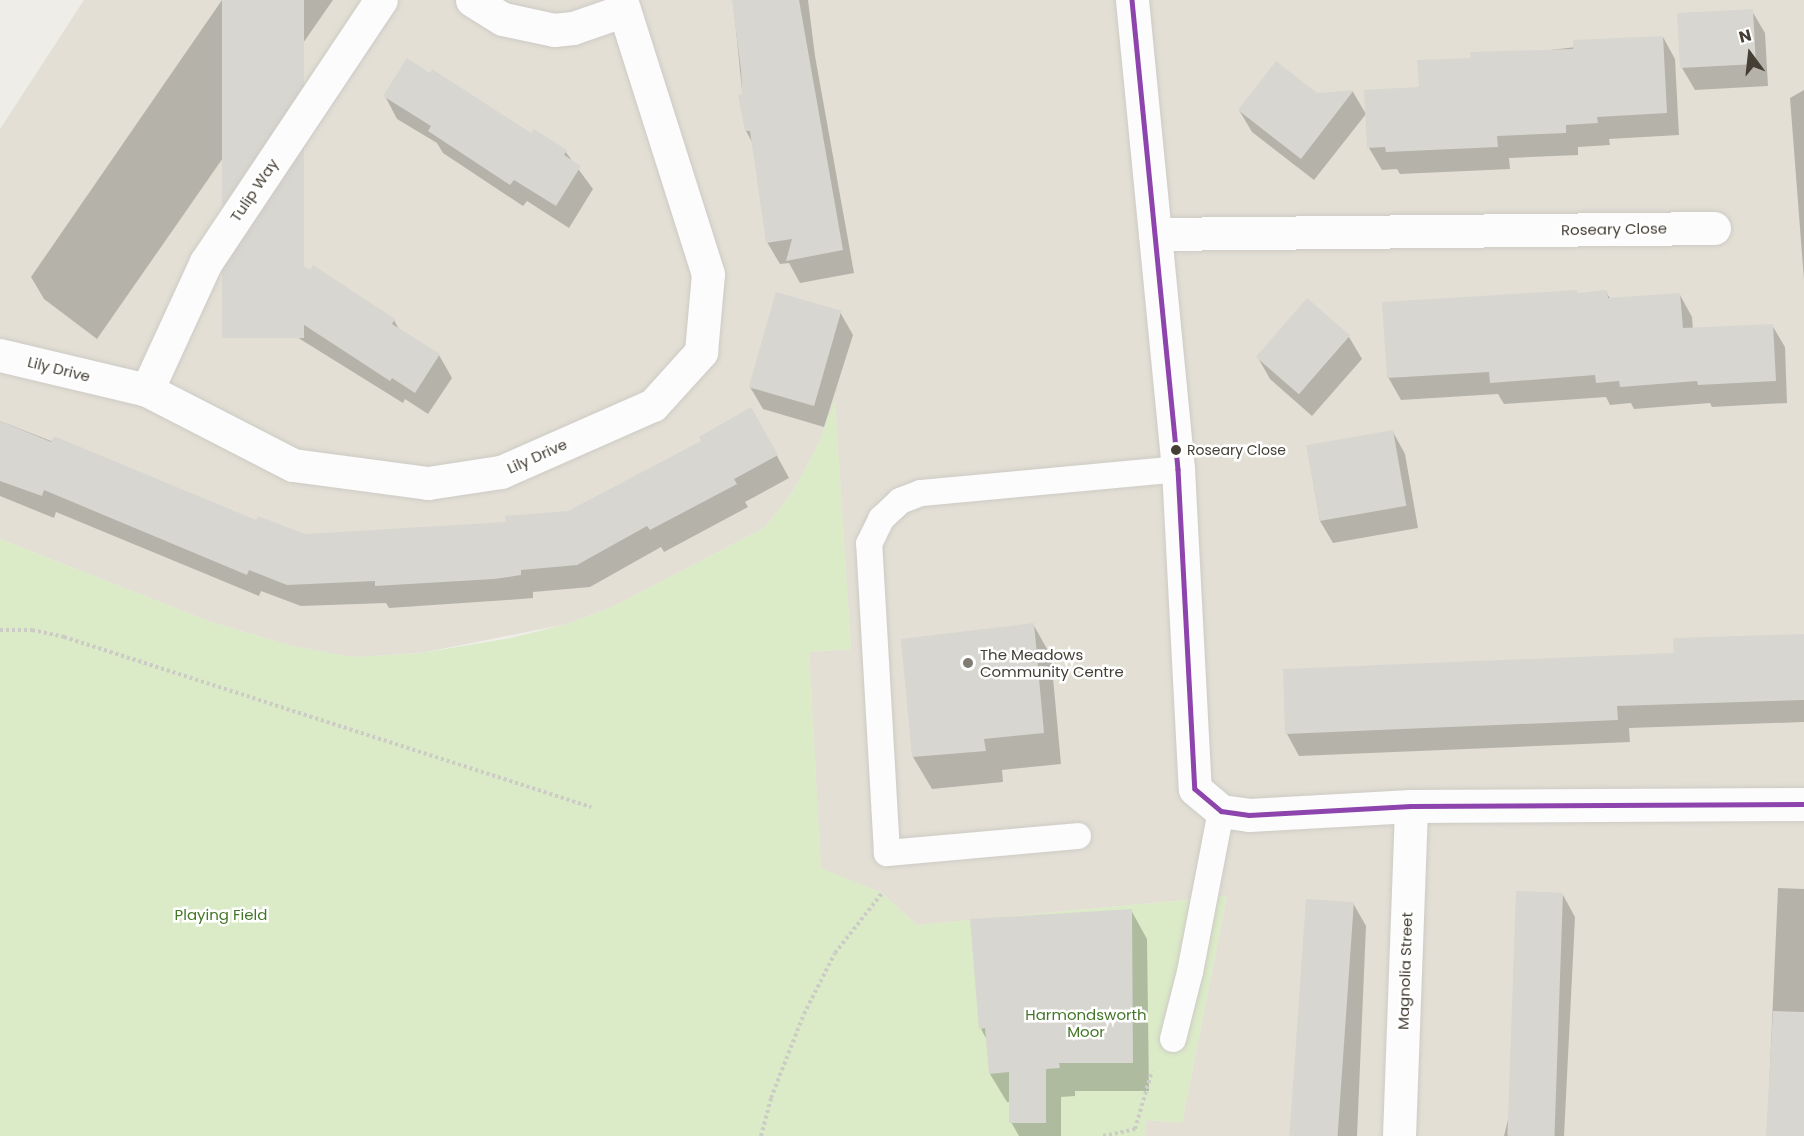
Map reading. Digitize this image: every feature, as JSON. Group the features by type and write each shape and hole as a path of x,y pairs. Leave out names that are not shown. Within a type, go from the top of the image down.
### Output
{"street":[{"name":"Tulip Way","path":"147,390 206,262 381,0"},
{"path":"472,0 503,19 554,30 573,28 622,5"},
{"path":"1132,0 1178,469 1195,789 1221,811 1249,815 1411,806 1804,804"},
{"name":"Lily Drive","path":"0,354 147,390 293,465 428,483 501,472 653,405 701,352 708,274 622,5"},
{"name":"Roseary Close","path":"1155,234 1714,228"},
{"name":"Magnolia Street","path":"1399,1136 1411,806"}],"lane":[{"path":"1078,836 887,853 869,544 881,519 900,501 921,492 1178,469"},
{"path":"1173,1039 1191,972 1221,811"}],"path":[{"path":"0,630 32,630 64,637 591,807"},
{"path":"761,1136 771,1098 804,1014 835,953 882,893"},
{"path":"1130,1136 1135,1129"}],"shaded area":[{"path":"84,0 1804,0 1804,1136 1146,1136 1146,1120 1182,1123 1227,896 917,925 882,893 821,869 809,652 851,649 835,402 817,447 792,493 764,528 614,606 567,624 421,653 353,657 296,647 211,622 0,539 0,129"}],"green space":[{"name":"Playing Field","path":"835,400 851,649 809,652 821,868 882,893 917,925 1227,896 1182,1123 1146,1120 1146,1136 0,1136 0,539 211,622 296,647 353,657 421,653 511,638 567,624 614,606 764,528 792,493 817,447"}],"building":[{"path":"222,0 304,0 304,338 222,338"},
{"path":"732,0 799,0 843,250 786,261 792,239 766,243 750,131 745,131 738,95 742,94 741,70"},
{"path":"1753,9 1756,64 1680,68 1677,13"},
{"path":"1663,36 1667,113 1597,117 1598,123 1566,125 1566,133 1497,136 1498,147 1386,152 1385,147 1367,148 1364,90 1419,87 1417,60 1471,58 1470,52 1573,49 1573,40"},
{"path":"407,58 430,73 432,69 531,133 534,129 567,150 564,155 581,166 556,206 514,180 510,185 428,131 431,126 383,96"},
{"path":"1276,61 1317,93 1354,90 1301,159 1238,110"},
{"path":"268,242 310,270 313,265 395,319 392,324 440,354 415,393 392,378 390,381 292,317 289,320 256,299 259,295 242,284"},
{"path":"1577,290 1577,293 1607,290 1608,298 1680,293 1683,328 1773,324 1776,381 1698,385 1697,381 1620,387 1619,381 1596,383 1595,375 1490,383 1489,372 1387,378 1382,302"},
{"path":"776,292 841,311 814,406 749,387"},
{"path":"1307,298 1350,335 1299,394 1256,357"},
{"path":"751,407 778,455 734,479 737,484 650,530 647,526 577,565 521,570 521,575 494,579 375,586 375,581 287,585 249,570 247,575 44,490 42,496 0,481 0,421 51,442 54,436 256,520 258,516 305,534 506,522 505,516 568,511 701,441 699,437"},
{"path":"1393,430 1406,506 1320,521 1306,445"},
{"path":"1034,623 1044,733 984,739 986,751 912,757 901,639"},
{"path":"1804,634 1804,700 1617,706 1618,720 1285,734 1283,669 1674,653 1673,638"},
{"path":"1516,891 1563,893 1554,1136 1507,1136"},
{"path":"1306,899 1354,902 1338,1136 1289,1135"},
{"path":"1132,909 1133,1063 1059,1063 1060,1068 1046,1069 1046,1123 1009,1123 1009,1072 989,1074 985,1028 979,1029 970,919"},
{"path":"1773,1011 1804,1012 1804,1136 1766,1136"}],"transit line":[{"path":"1132,0 1178,469 1195,789 1221,811 1249,815 1411,806 1804,804"}],"place":[{"name":"Roseary Close","path":"1176,450"},
{"name":"The Meadows Community Centre","path":"968,663"}],"park label":[{"name":"Harmondsworth Moor","path":"1086,1022"}]}
